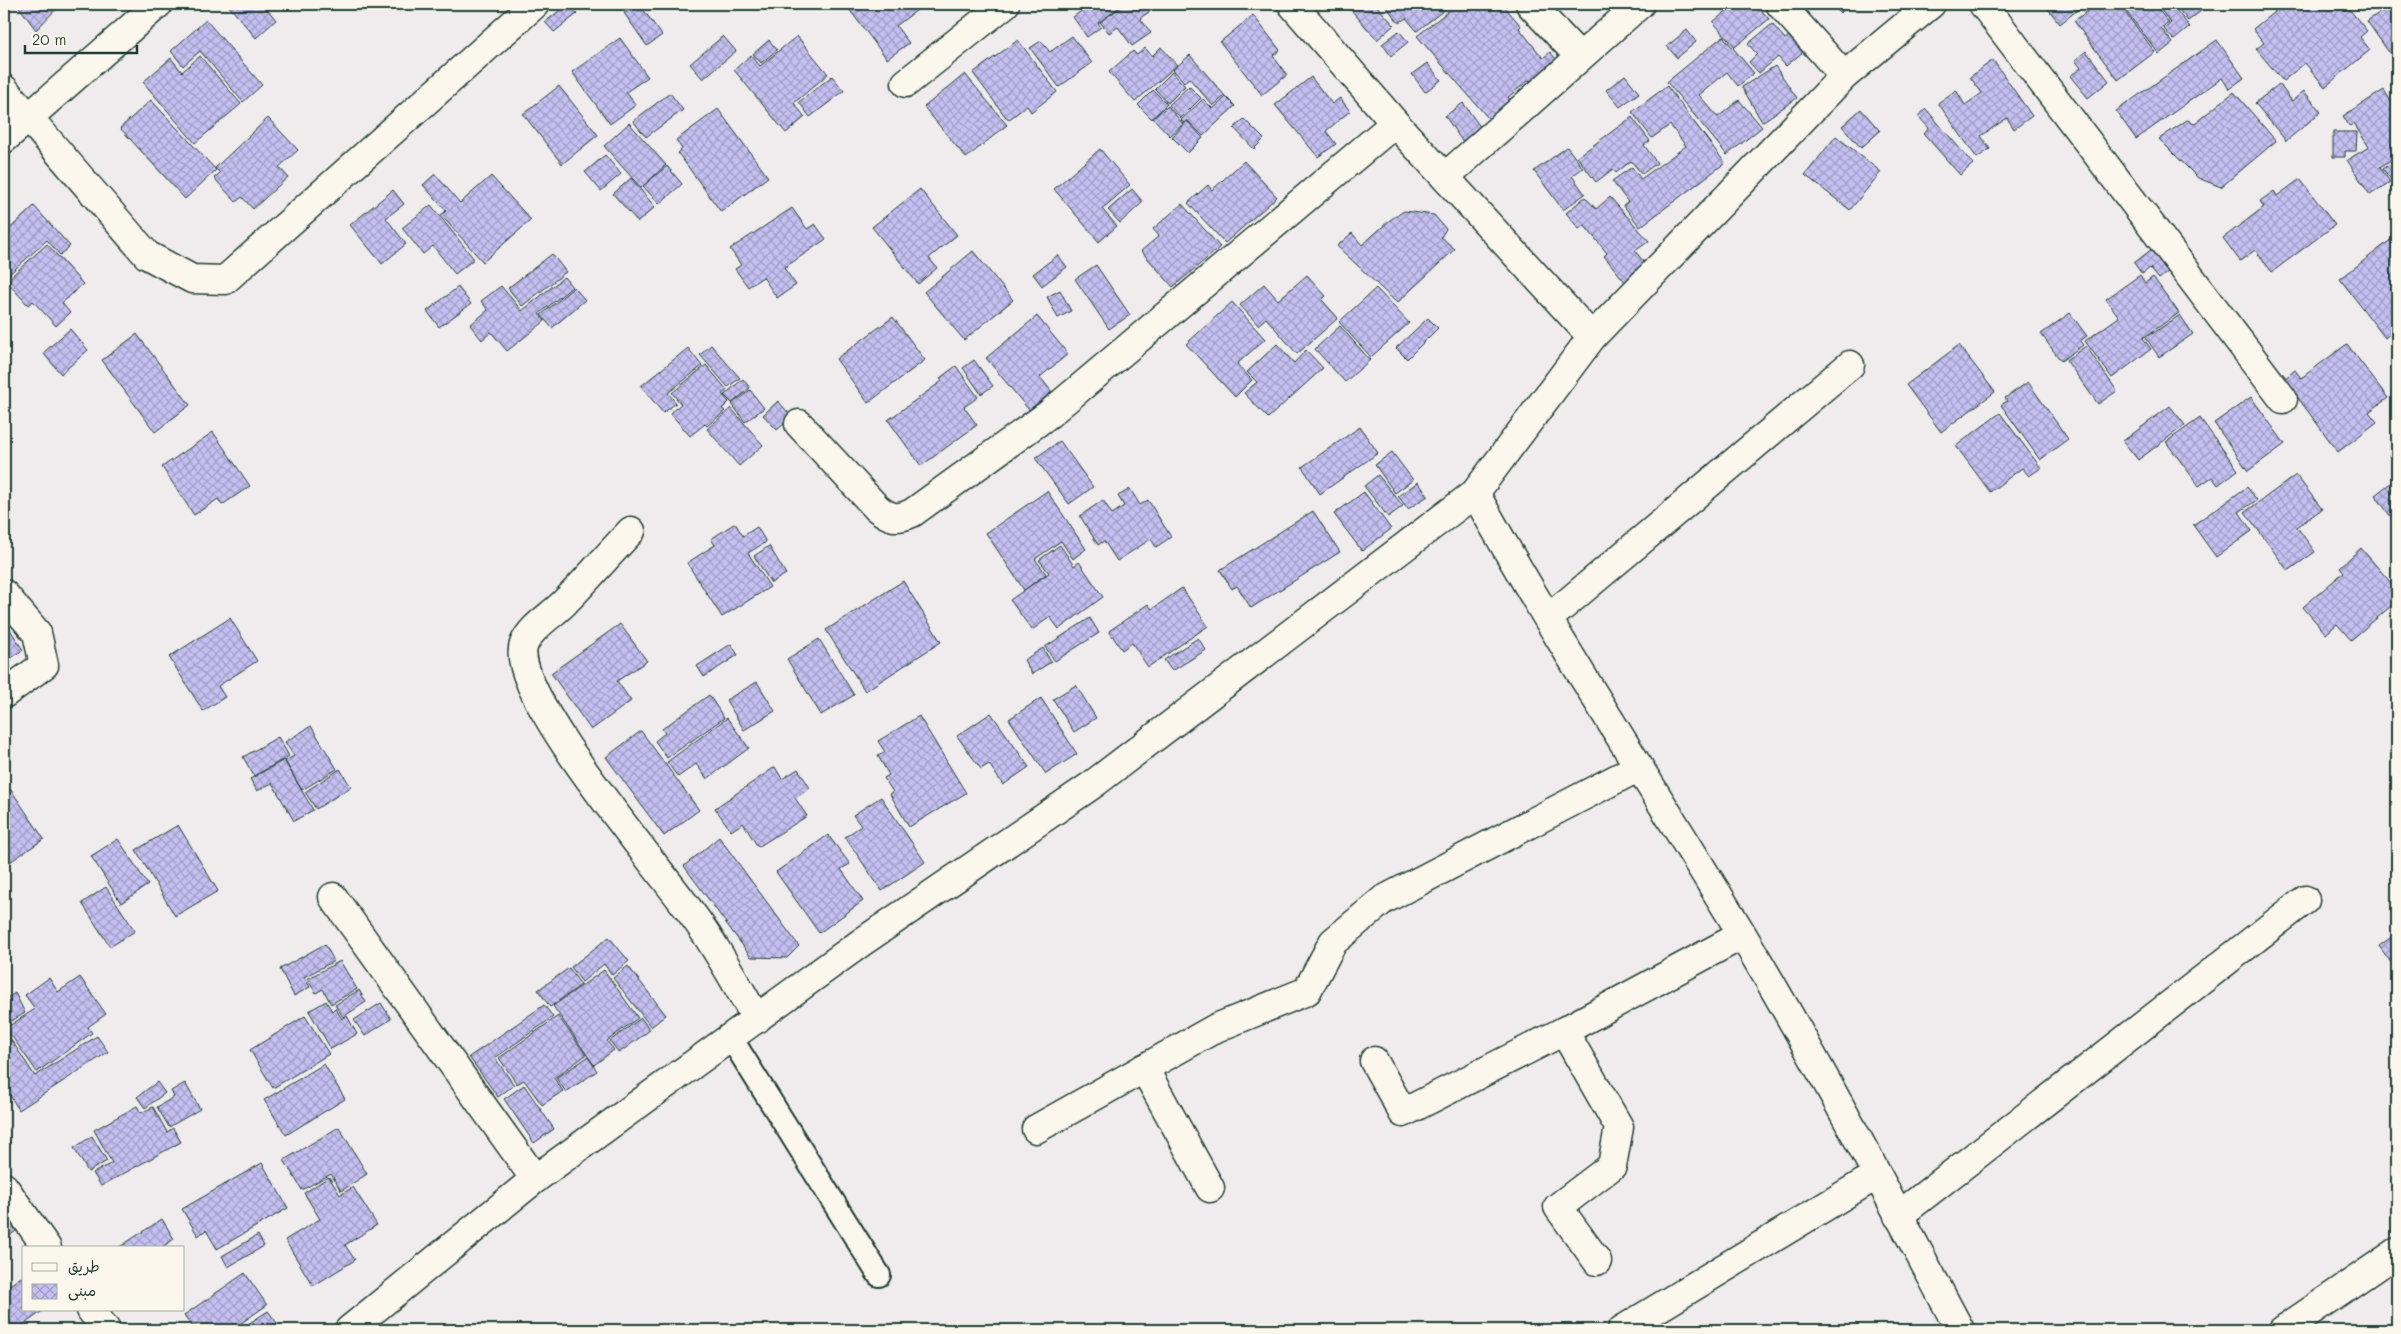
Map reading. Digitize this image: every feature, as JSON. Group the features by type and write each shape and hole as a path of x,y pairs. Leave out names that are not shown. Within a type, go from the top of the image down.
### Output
{"street":[{"path":"4,139 158,4"},
{"path":"4,89 147,256 192,279 225,280 535,4"},
{"path":"906,83 1005,4"},
{"path":"1292,4 1395,124 1446,176 1592,336"},
{"path":"1530,4 1579,56"},
{"path":"1446,176 1579,56 1640,4"},
{"path":"1780,4 1844,76"},
{"path":"349,1330 535,1179 862,942 1092,785 1475,493 1592,336 1844,76 1931,4"},
{"path":"1983,4 2284,399"},
{"path":"799,424 876,508 890,518 900,518 912,513 1049,414 1395,124"},
{"path":"1549,618 1850,364"},
{"path":"1475,493 1511,558 1742,935 1960,1330"},
{"path":"630,531 564,603 528,637 522,652 526,669 555,730 702,928 757,1019"},
{"path":"4,594 37,633 44,665 4,694"},
{"path":"1036,1129 1216,1028 1307,991 1333,942 1383,900 1638,767"},
{"path":"333,897 535,1179"},
{"path":"1898,1216 2305,900"},
{"path":"1374,1061 1404,1113 1564,1031 1742,935"},
{"path":"1564,1031 1618,1127 1612,1166 1558,1207 1597,1261"},
{"path":"1144,1068 1210,1188"},
{"path":"1622,1330 1876,1175"},
{"path":"4,1187 46,1246"},
{"path":"2283,1330 2397,1252"},
{"path":"93,1312 106,1330"}],"lane":[{"path":"731,1038 879,1275"}],"building":[{"path":"17,4 61,4 36,30"},
{"path":"229,4 263,4 276,20 256,38"},
{"path":"568,4 577,14 554,32 545,22"},
{"path":"639,4 662,35 647,46 624,13"},
{"path":"845,4 925,4 896,26 909,43 887,59"},
{"path":"1091,4 1124,4 1098,23 1101,27 1087,37 1073,17"},
{"path":"1125,4 1161,4 1140,18 1151,33 1132,46 1118,27 1109,33 1100,22"},
{"path":"1346,4 1375,4 1394,25 1377,40"},
{"path":"1384,4 1452,4 1417,31 1406,18 1399,23"},
{"path":"1457,4 1502,4 1521,26 1519,28 1543,58 1550,52 1564,68 1537,90 1529,80 1508,97 1517,108 1495,126 1417,36"},
{"path":"1735,4 1750,4 1752,7 1756,4 1769,19 1735,47 1713,22"},
{"path":"1832,4 1852,4 1840,13"},
{"path":"2044,4 2085,4 2060,24"},
{"path":"2097,4 2119,4 2155,52 2118,80 2074,21"},
{"path":"2125,4 2154,4 2169,23 2161,28 2173,43 2159,54 2122,6"},
{"path":"2166,4 2171,4 2190,27 2174,40 2164,29 2171,23 2160,9"},
{"path":"2174,4 2210,4 2188,21"},
{"path":"2284,4 2345,4 2367,31 2360,37 2370,50 2325,87 2305,63 2283,81 2256,49 2264,43 2253,29"},
{"path":"2388,7 2397,19 2397,64 2367,21"},
{"path":"1253,15 1280,50 1273,56 1287,75 1262,95 1220,42"},
{"path":"206,20 262,85 243,102 200,51 183,66 171,51"},
{"path":"1772,24 1785,39 1795,31 1809,47 1786,66 1778,57 1759,73 1749,62 1757,54 1748,44"},
{"path":"1687,30 1696,42 1677,58 1667,46"},
{"path":"1399,31 1408,42 1391,56 1382,44"},
{"path":"723,36 736,51 703,79 690,64"},
{"path":"797,36 828,74 794,103 805,117 786,133 734,70 751,55 760,66"},
{"path":"1072,36 1092,63 1059,87 1030,48 1041,41 1050,52"},
{"path":"1723,36 1754,73 1738,86 1727,72 1699,95 1718,117 1739,100 1762,127 1727,155 1667,82"},
{"path":"620,38 648,77 626,92 636,105 610,124 572,72"},
{"path":"769,40 777,50 761,63 753,54"},
{"path":"1018,40 1057,92 1031,112 1027,106 1008,120 973,73"},
{"path":"2217,40 2244,78 2229,89 2222,78 2136,139 2116,111"},
{"path":"1161,47 1177,65 1135,102 1109,72 1133,51 1137,55 1145,48 1152,56"},
{"path":"2086,51 2109,81 2088,98 2070,76 2081,68 2075,60"},
{"path":"1190,55 1225,96 1213,106 1189,78 1184,82 1173,70"},
{"path":"200,56 241,104 195,143 143,82 171,58 182,72"},
{"path":"1993,60 2032,116 2014,129 2007,118 1981,136 1990,149 1977,158 1938,103 1956,90 1965,105 1982,93 1970,77"},
{"path":"1427,63 1441,80 1425,92 1412,74"},
{"path":"1775,66 1797,98 1762,122 1742,87"},
{"path":"1172,72 1185,86 1168,103 1155,89"},
{"path":"965,74 1007,125 966,158 924,107"},
{"path":"1625,75 1639,93 1620,107 1606,90"},
{"path":"832,76 844,91 810,117 799,102"},
{"path":"1311,77 1332,104 1340,98 1350,111 1326,131 1336,144 1318,157 1275,105"},
{"path":"2279,84 2292,101 2304,91 2321,112 2286,141 2255,103"},
{"path":"559,86 598,135 562,164 523,114"},
{"path":"1189,86 1201,98 1181,118 1169,105"},
{"path":"1667,86 1725,163 1640,227 1623,205 1628,202 1612,181 1632,167 1641,179 1686,146 1670,125 1652,138 1632,112"},
{"path":"1153,90 1167,104 1152,119 1138,105"},
{"path":"2384,90 2397,111 2397,156 2380,167 2390,182 2370,195 2347,160 2369,147 2354,124 2350,127 2343,116"},
{"path":"2234,92 2276,141 2221,187 2198,178 2159,139 2187,120 2195,123"},
{"path":"670,93 683,110 646,137 633,121"},
{"path":"1226,97 1235,106 1203,136 1187,120 1184,123 1181,120 1203,99 1213,109"},
{"path":"151,100 216,170 185,199 120,128"},
{"path":"1463,103 1481,128 1462,141 1445,116"},
{"path":"1168,106 1183,124 1170,136 1153,118"},
{"path":"718,109 768,177 721,212 678,153 682,149 676,140"},
{"path":"1861,109 1880,131 1861,148 1842,126"},
{"path":"1926,109 1973,164 1960,175 1924,134 1929,128 1918,116"},
{"path":"1632,117 1650,141 1644,145 1657,163 1642,174 1631,161 1616,173 1613,169 1596,182 1577,157"},
{"path":"268,118 298,150 279,167 288,177 253,209 242,197 236,202 214,178 220,173 215,168"},
{"path":"1244,119 1264,139 1254,149 1234,128"},
{"path":"1187,121 1203,138 1188,153 1172,137"},
{"path":"629,123 666,165 641,188 604,146"},
{"path":"2333,132 2357,132 2356,151 2345,151 2345,157 2333,157"},
{"path":"1836,136 1881,172 1850,210 1805,175"},
{"path":"1567,147 1583,168 1572,176 1585,194 1563,210 1534,171"},
{"path":"1100,149 1130,185 1102,209 1117,226 1099,242 1054,189"},
{"path":"605,155 621,174 601,191 585,172"},
{"path":"2397,159 2397,179 2393,182 2383,169"},
{"path":"1244,161 1277,197 1225,243 1188,203 1208,185 1212,190"},
{"path":"667,166 682,184 659,204 643,186"},
{"path":"435,174 460,203 491,176 531,220 483,262 441,215 446,211 423,185"},
{"path":"631,178 655,207 638,222 613,194"},
{"path":"2300,179 2335,225 2272,272 2255,250 2240,261 2223,238 2264,207 2260,201 2274,191 2277,196"},
{"path":"920,189 957,235 929,258 937,268 918,284 872,227"},
{"path":"1132,189 1143,202 1120,223 1108,210"},
{"path":"393,190 404,204 386,218 406,244 382,264 350,225"},
{"path":"1585,197 1596,209 1610,197 1649,241 1635,251 1647,266 1626,283 1604,256 1607,253 1584,225 1579,229 1566,213"},
{"path":"1182,204 1220,247 1173,287 1141,251 1159,236 1153,229"},
{"path":"431,205 474,259 455,274 433,246 423,254 402,228"},
{"path":"34,206 70,246 60,255 47,240 4,279 4,234"},
{"path":"792,208 807,229 815,224 826,239 784,268 796,285 777,298 763,277 748,287 735,269 741,265 730,249"},
{"path":"1404,211 1434,215 1446,229 1441,237 1455,249 1397,303 1337,246 1352,233 1362,245 1390,220"},
{"path":"2397,235 2397,328 2385,338 2340,279"},
{"path":"2166,238 2183,260 2159,279 2150,268 2142,274 2134,263"},
{"path":"47,244 83,284 62,303 70,313 56,326 33,301 28,305 6,281"},
{"path":"973,251 1013,300 964,340 924,292"},
{"path":"552,254 566,272 522,306 508,288"},
{"path":"1058,255 1067,267 1042,286 1033,274"},
{"path":"1096,265 1130,315 1109,329 1075,279"},
{"path":"1307,275 1326,296 1322,300 1338,318 1297,354 1266,318 1258,325 1240,305 1264,284 1278,300"},
{"path":"2140,275 2145,283 2153,277 2179,313 2143,338 2151,349 2112,378 2085,341 2119,317 2106,299"},
{"path":"564,277 572,287 539,314 545,321 507,351 491,332 482,340 470,325 488,310 481,301 501,286 522,311"},
{"path":"458,287 471,304 439,327 427,311"},
{"path":"574,287 585,300 552,328 541,315"},
{"path":"1376,288 1409,323 1371,357 1339,322"},
{"path":"1060,290 1071,311 1058,318 1047,297"},
{"path":"1232,302 1265,339 1237,364 1252,380 1235,397 1186,344"},
{"path":"2070,313 2087,336 2080,341 2083,345 2061,361 2041,334"},
{"path":"2180,315 2193,334 2159,357 2146,338"},
{"path":"1037,316 1068,354 1040,377 1052,392 1029,410 986,358"},
{"path":"893,317 925,360 868,403 836,359"},
{"path":"1428,318 1438,328 1407,359 1396,348"},
{"path":"1340,326 1370,360 1345,382 1315,349"},
{"path":"70,329 88,350 61,374 43,353"},
{"path":"137,334 190,405 155,432 102,360"},
{"path":"1277,344 1294,363 1306,350 1323,368 1268,418 1244,393 1257,382 1247,372"},
{"path":"2347,344 2388,398 2369,412 2377,422 2338,452 2284,379 2295,370 2301,378"},
{"path":"711,345 740,378 728,387 700,355"},
{"path":"1959,345 1995,392 1941,432 1906,385"},
{"path":"2086,346 2117,391 2098,404 2066,360"},
{"path":"688,348 702,366 668,393 676,403 663,413 641,386"},
{"path":"974,360 993,386 981,394 963,368"},
{"path":"706,365 727,390 722,394 729,402 722,409 725,411 707,426 705,424 690,436 670,413 681,404 672,393"},
{"path":"956,366 978,397 964,407 977,425 921,466 888,420 942,381 940,378"},
{"path":"743,379 750,388 732,403 724,395"},
{"path":"2028,382 2068,439 2040,460 2001,405 2007,401 2005,398"},
{"path":"750,390 764,408 745,422 732,404"},
{"path":"2251,397 2285,444 2248,471 2214,423"},
{"path":"778,401 792,417 777,430 763,415"},
{"path":"2170,406 2185,425 2138,460 2123,441"},
{"path":"731,408 763,445 739,466 707,429"},
{"path":"2000,413 2041,468 2029,476 2022,468 1990,492 1956,446"},
{"path":"2200,418 2238,470 2218,485 2212,477 2199,486 2166,442"},
{"path":"1360,427 1378,453 1320,494 1302,467"},
{"path":"213,432 250,486 222,505 218,499 194,515 162,467"},
{"path":"1060,441 1093,487 1069,504 1035,458"},
{"path":"2397,449 2397,465 2389,455"},
{"path":"1392,452 1413,480 1395,493 1375,465"},
{"path":"1378,475 1403,506 1388,517 1364,486"},
{"path":"2296,475 2322,509 2297,527 2315,552 2288,571 2245,512"},
{"path":"2397,478 2397,525 2375,495"},
{"path":"1418,482 1428,496 1408,509 1398,496"},
{"path":"2247,487 2257,500 2239,512 2252,531 2216,557 2193,525"},
{"path":"1130,489 1140,505 1148,500 1171,537 1156,547 1151,539 1117,561 1104,541 1098,545 1080,516 1103,500 1112,514 1124,506 1118,496"},
{"path":"1047,491 1086,549 1073,559 1061,541 1035,559 1046,574 1024,590 986,533"},
{"path":"1364,492 1391,529 1362,551 1334,514"},
{"path":"1313,511 1340,552 1251,608 1237,586 1232,589 1220,570"},
{"path":"735,523 743,536 757,527 766,542 748,553 770,587 722,617 687,563 715,545 711,539"},
{"path":"1060,545 1074,566 1079,562 1103,597 1059,629 1050,617 1032,630 1010,600 1049,573 1039,560"},
{"path":"769,546 786,574 771,583 754,556"},
{"path":"2361,548 2397,590 2397,601 2351,640 2337,624 2326,634 2303,607 2344,572 2340,567"},
{"path":"903,581 941,642 865,691 826,630"},
{"path":"1182,588 1208,626 1148,667 1132,643 1122,650 1109,631 1148,604 1152,609"},
{"path":"230,618 257,661 218,686 225,697 203,711 169,657"},
{"path":"1090,618 1099,633 1055,661 1045,647"},
{"path":"4,620 23,650 4,663"},
{"path":"620,624 647,661 617,681 631,701 591,730 551,673"},
{"path":"1198,638 1206,650 1172,671 1164,660"},
{"path":"819,639 854,695 821,715 787,659"},
{"path":"731,644 738,655 704,677 697,666"},
{"path":"1043,648 1051,662 1032,674 1024,660"},
{"path":"757,682 775,711 744,730 726,700"},
{"path":"1076,685 1096,718 1074,732 1053,699"},
{"path":"709,695 724,718 667,758 655,741 665,733 662,729"},
{"path":"1041,698 1077,754 1046,774 1009,719"},
{"path":"991,713 1029,767 1003,785 989,764 981,769 957,736"},
{"path":"919,716 966,793 909,827 890,794 893,792 884,778 889,775 878,756 885,752 878,741"},
{"path":"727,718 749,748 707,779 696,764 678,777 667,762"},
{"path":"311,726 337,769 302,790 285,761 294,756 285,742"},
{"path":"641,731 699,810 664,836 606,757"},
{"path":"278,737 289,756 254,776 243,757"},
{"path":"284,760 313,810 294,821 272,783 257,791 250,779"},
{"path":"775,767 782,779 798,769 810,788 795,798 807,816 758,847 743,823 731,831 715,808"},
{"path":"340,769 351,787 316,809 305,792"},
{"path":"11,790 44,839 4,866 4,795"},
{"path":"881,797 925,862 882,891 845,837 861,826 853,815"},
{"path":"178,825 218,891 175,916 136,850"},
{"path":"828,835 850,864 841,869 863,901 819,933 776,872"},
{"path":"719,837 799,946 787,958 751,957 684,866"},
{"path":"118,839 148,885 121,903 91,856"},
{"path":"106,887 135,931 110,947 82,903"},
{"path":"2397,933 2397,971 2379,946"},
{"path":"609,937 629,961 612,975 604,964 582,982 571,967"},
{"path":"325,944 334,961 304,977 310,987 294,996 280,969"},
{"path":"340,961 357,989 331,1004 323,989 316,993 307,979"},
{"path":"628,966 666,1015 651,1027 613,978"},
{"path":"569,968 581,985 550,1007 538,990"},
{"path":"604,970 638,1018 607,1041 614,1050 594,1065 553,1006"},
{"path":"80,977 106,1014 88,1027 92,1033 37,1072 6,1028 35,1009 25,995 49,978 58,992"},
{"path":"359,990 366,1002 343,1017 335,1005"},
{"path":"15,993 25,1013 4,1025 4,1000"},
{"path":"326,1001 332,1011 335,1008 342,1019 347,1016 357,1034 331,1049 309,1011"},
{"path":"381,1003 391,1019 365,1036 354,1020"},
{"path":"544,1005 553,1017 495,1058 514,1085 498,1097 469,1057"},
{"path":"305,1016 329,1054 273,1088 250,1050"},
{"path":"558,1016 586,1055 554,1078 563,1091 542,1105 524,1080 517,1084 499,1058"},
{"path":"641,1018 650,1030 619,1053 610,1041"},
{"path":"4,1029 35,1076 97,1036 108,1052 19,1110 4,1086"},
{"path":"588,1057 597,1071 566,1092 556,1078"},
{"path":"324,1064 345,1099 286,1135 264,1100"},
{"path":"157,1082 165,1093 145,1108 137,1097"},
{"path":"185,1083 200,1109 169,1127 157,1107 174,1097 171,1091"},
{"path":"524,1085 554,1129 534,1143 504,1099"},
{"path":"137,1106 141,1113 153,1107 167,1132 173,1128 181,1142 101,1186 93,1173 112,1163 94,1130"},
{"path":"339,1127 367,1174 341,1191 331,1174 302,1190 284,1160"},
{"path":"92,1136 107,1161 88,1172 74,1148"},
{"path":"262,1163 288,1208 217,1249 206,1230 198,1236 182,1209"},
{"path":"329,1177 340,1195 353,1187 377,1225 345,1245 355,1260 313,1286 285,1240 320,1219 304,1193"},
{"path":"4,1213 16,1231 4,1240"},
{"path":"162,1219 174,1239 164,1246 121,1246"},
{"path":"258,1235 264,1246 228,1267 222,1256"},
{"path":"245,1273 267,1305 237,1326 240,1330 210,1330 207,1326 201,1330 195,1330 184,1315"},
{"path":"21,1277 22,1312 41,1312 16,1330 4,1330 4,1289"},
{"path":"268,1311 277,1323 267,1330 248,1330 245,1326"}]}
